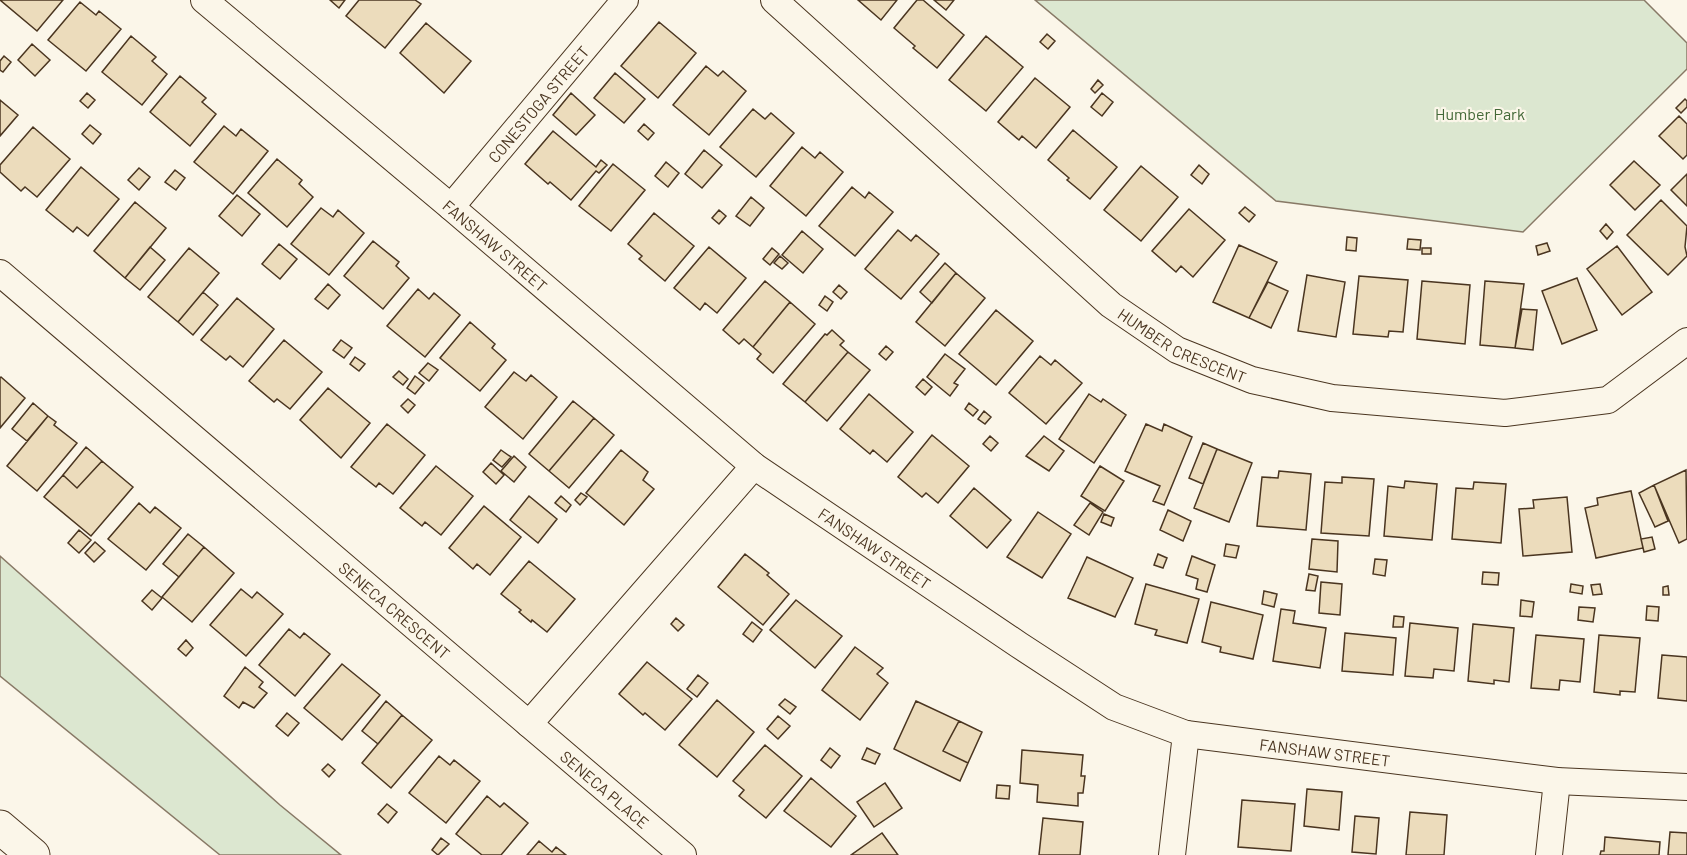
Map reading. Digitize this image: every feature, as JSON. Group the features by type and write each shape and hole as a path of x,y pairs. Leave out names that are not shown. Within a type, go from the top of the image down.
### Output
{"main road":[{"path":"0,827 33,855"}],"street":[{"name":"FANSHAW STREET","path":"204,0 754,466 1114,707 1186,734 1557,782 1687,787"},
{"name":"CONESTOGA STREET","path":"451,207 625,0"},
{"name":"HUMBER CRESCENT","path":"774,0 1111,305 1177,350 1252,380 1332,398 1505,413 1608,400 1687,341"},
{"name":"SENECA CRESCENT","path":"0,273 529,724"},
{"path":"529,724 754,466"},
{"name":"SENECA PLACE","path":"529,724 683,855"},
{"path":"1172,855 1186,734"},
{"path":"1549,855 1557,782"}],"green space":[{"name":"Humber Park","path":"1035,0 1644,0 1687,43 1687,69 1523,232 1276,201"},
{"path":"0,556 280,805 341,855 220,855 0,676"}],"building":[{"path":"0,0 63,0 37,31"},
{"path":"330,0 345,0 339,8"},
{"path":"359,0 415,0 421,4 385,48 346,16"},
{"path":"858,0 897,0 881,20"},
{"path":"917,0 923,0 964,35 937,68 894,28"},
{"path":"934,0 954,0 946,10"},
{"path":"80,2 96,15 99,11 121,29 86,71 48,40"},
{"path":"659,22 696,53 658,98 621,66"},
{"path":"426,23 471,61 444,93 400,53"},
{"path":"1047,34 1055,41 1048,49 1040,42"},
{"path":"131,36 156,57 152,61 167,74 142,105 102,72"},
{"path":"986,36 1023,67 986,111 949,80"},
{"path":"32,44 50,60 35,76 18,60"},
{"path":"4,56 11,62 3,72 0,70 0,61"},
{"path":"706,66 718,76 723,71 746,91 709,135 673,105"},
{"path":"615,73 645,99 624,123 594,98"},
{"path":"180,76 206,98 202,102 216,114 190,146 150,112"},
{"path":"1035,78 1070,107 1036,148 1022,136 1019,140 998,122"},
{"path":"1098,80 1103,85 1095,93 1091,89"},
{"path":"87,93 95,100 88,108 80,101"},
{"path":"571,93 595,115 576,135 553,115"},
{"path":"1102,93 1113,102 1102,116 1091,107"},
{"path":"1685,99 1687,107 1681,113 1676,108"},
{"path":"0,100 18,115 0,136"},
{"path":"753,109 765,119 771,113 794,133 756,177 720,147"},
{"path":"1679,116 1687,124 1687,155 1683,159 1659,136"},
{"path":"644,124 654,133 648,140 638,131"},
{"path":"90,125 101,134 93,144 82,134"},
{"path":"224,126 236,136 241,129 268,151 233,194 194,162"},
{"path":"33,127 70,159 37,197 25,187 21,191 0,172 0,165"},
{"path":"1073,130 1117,167 1090,199 1048,160"},
{"path":"553,131 596,167 601,160 607,165 599,173 596,171 571,200 525,164"},
{"path":"802,147 815,158 820,152 843,172 806,216 770,186"},
{"path":"704,150 722,165 702,188 685,174"},
{"path":"277,159 302,180 299,184 313,197 287,227 248,193"},
{"path":"1634,161 1660,185 1635,210 1610,185"},
{"path":"666,162 679,173 668,187 655,176"},
{"path":"613,164 645,190 611,231 579,206"},
{"path":"1199,165 1209,174 1202,184 1191,175"},
{"path":"1141,166 1178,197 1141,241 1104,210"},
{"path":"81,167 119,199 88,236 77,227 73,232 46,210"},
{"path":"139,168 150,177 139,190 128,180"},
{"path":"175,170 185,178 176,190 165,182"},
{"path":"1687,174 1687,206 1671,190"},
{"path":"852,187 865,198 869,192 893,212 855,256 819,226"},
{"path":"237,195 260,214 242,236 219,216"},
{"path":"751,197 764,208 750,226 736,216"},
{"path":"1661,200 1687,226 1685,247 1687,256 1668,275 1627,235"},
{"path":"135,202 166,228 125,278 94,251"},
{"path":"1245,207 1255,215 1249,222 1239,213"},
{"path":"321,208 333,217 338,210 364,233 329,275 291,244"},
{"path":"1189,209 1225,240 1193,277 1181,266 1176,272 1152,251"},
{"path":"719,210 726,216 719,224 712,218"},
{"path":"654,213 694,246 665,281 639,259 642,256 628,244"},
{"path":"1606,224 1613,232 1607,239 1600,231"},
{"path":"898,230 911,241 916,235 939,254 901,299 865,269"},
{"path":"802,231 823,249 803,273 782,255"},
{"path":"1347,237 1357,238 1356,251 1346,250"},
{"path":"1408,239 1421,240 1420,250 1407,249"},
{"path":"373,241 399,262 396,266 409,278 383,309 344,276"},
{"path":"1547,243 1550,251 1538,255 1536,246"},
{"path":"279,244 297,259 280,279 262,264"},
{"path":"1239,245 1277,262 1249,318 1213,302"},
{"path":"1617,246 1652,292 1622,315 1587,269"},
{"path":"150,247 165,260 140,290 125,278"},
{"path":"709,247 746,278 717,313 705,303 700,310 674,288"},
{"path":"189,248 219,273 178,322 148,297"},
{"path":"772,248 779,254 770,265 763,259"},
{"path":"1422,248 1431,248 1431,254 1422,254"},
{"path":"780,256 788,263 782,269 774,263"},
{"path":"945,263 956,273 932,303 920,292"},
{"path":"956,273 985,298 945,346 916,322"},
{"path":"1307,275 1345,282 1336,337 1298,331"},
{"path":"1359,276 1408,280 1403,332 1389,331 1388,337 1353,334"},
{"path":"1577,278 1597,330 1562,344 1542,291"},
{"path":"765,281 790,302 753,347 744,339 739,344 723,330"},
{"path":"1422,281 1470,285 1465,344 1417,339"},
{"path":"1485,281 1524,284 1515,348 1480,345"},
{"path":"1268,282 1288,291 1271,328 1249,318"},
{"path":"328,284 340,295 328,309 315,299"},
{"path":"839,285 847,292 841,299 833,292"},
{"path":"418,289 429,299 434,293 460,315 425,357 387,326"},
{"path":"203,292 218,305 193,335 178,322"},
{"path":"825,296 833,302 827,311 819,305"},
{"path":"237,298 274,329 243,367 230,356 226,360 201,340"},
{"path":"790,302 815,324 773,373 757,359 761,354 753,347"},
{"path":"1522,309 1537,310 1533,350 1515,348"},
{"path":"996,310 1033,341 996,385 959,354"},
{"path":"470,322 495,344 492,348 506,360 480,391 440,358"},
{"path":"832,330 844,341 840,345 848,352 805,402 783,384 825,334 827,335"},
{"path":"284,340 322,372 290,409 277,399 274,402 249,381"},
{"path":"341,340 352,348 344,358 333,350"},
{"path":"886,346 893,352 886,360 879,354"},
{"path":"848,352 870,370 827,421 805,402"},
{"path":"945,354 965,369 954,383 958,385 950,396 927,377"},
{"path":"1040,356 1051,365 1055,360 1082,383 1046,424 1009,393"},
{"path":"355,357 365,364 359,371 350,364"},
{"path":"428,363 438,370 429,381 419,373"},
{"path":"399,371 408,379 403,385 393,377"},
{"path":"514,372 526,381 531,375 557,397 523,439 485,407"},
{"path":"415,376 424,383 415,394 407,388"},
{"path":"0,378 25,398 0,428"},
{"path":"923,379 932,387 925,395 916,387"},
{"path":"328,388 370,423 341,458 300,420"},
{"path":"869,394 913,432 887,462 873,450 870,454 840,429"},
{"path":"1089,394 1101,402 1103,399 1126,415 1094,463 1059,439"},
{"path":"408,399 415,405 408,413 401,406"},
{"path":"573,401 594,418 549,471 529,454"},
{"path":"33,403 48,416 27,441 12,429"},
{"path":"969,403 978,410 973,416 965,409"},
{"path":"984,411 991,417 985,424 978,419"},
{"path":"48,416 56,422 54,425 77,443 37,491 7,466"},
{"path":"594,418 614,435 569,488 549,471"},
{"path":"387,424 425,455 393,494 379,483 376,487 351,467"},
{"path":"1146,424 1162,431 1164,424 1192,437 1164,505 1153,501 1160,486 1125,471"},
{"path":"932,435 969,466 938,503 926,493 922,497 898,477"},
{"path":"990,436 998,443 991,451 983,444"},
{"path":"1044,436 1064,451 1049,471 1026,456"},
{"path":"1203,443 1217,449 1203,484 1189,478"},
{"path":"86,447 102,461 77,488 63,475"},
{"path":"1217,449 1252,463 1229,522 1194,508"},
{"path":"501,450 511,457 502,467 493,460"},
{"path":"621,450 648,472 643,480 654,489 624,525 586,493"},
{"path":"514,456 526,467 514,482 501,471"},
{"path":"102,461 133,487 91,536 44,497 63,475 77,488"},
{"path":"491,463 504,475 496,484 483,472"},
{"path":"436,466 473,496 441,535 425,522 422,526 400,508"},
{"path":"1100,466 1124,481 1105,511 1081,496"},
{"path":"1686,470 1687,539 1679,543 1654,485"},
{"path":"1279,471 1311,474 1306,530 1257,526 1262,477 1278,478"},
{"path":"1342,477 1374,479 1369,536 1321,533 1325,482 1342,483"},
{"path":"1405,481 1437,484 1432,540 1384,536 1388,486 1404,488"},
{"path":"1474,482 1506,484 1501,543 1452,539 1456,488 1473,489"},
{"path":"1654,485 1668,521 1655,527 1639,493"},
{"path":"974,488 1011,520 987,548 950,516"},
{"path":"1631,491 1643,548 1596,558 1585,508 1598,505 1597,498"},
{"path":"581,493 587,497 580,505 575,500"},
{"path":"529,496 557,519 538,543 510,520"},
{"path":"561,496 571,505 566,512 555,503"},
{"path":"1567,497 1572,552 1523,556 1519,509 1534,508 1533,500"},
{"path":"139,503 150,513 155,507 181,528 146,570 108,539"},
{"path":"1090,503 1103,512 1089,535 1074,525"},
{"path":"484,506 521,537 490,575 477,564 473,569 449,548"},
{"path":"1168,510 1191,521 1183,541 1160,530"},
{"path":"1038,512 1071,534 1042,578 1007,557"},
{"path":"1104,514 1114,518 1111,526 1101,522"},
{"path":"79,530 91,540 79,553 68,543"},
{"path":"188,534 204,547 179,577 163,564"},
{"path":"1652,537 1655,549 1644,552 1641,539"},
{"path":"1312,539 1338,541 1337,572 1309,569"},
{"path":"95,542 105,551 94,562 85,553"},
{"path":"1226,544 1239,546 1236,558 1224,556"},
{"path":"204,547 234,573 192,622 162,597"},
{"path":"745,554 769,573 767,575 789,594 763,625 718,587"},
{"path":"1158,554 1167,558 1163,568 1154,565"},
{"path":"1192,556 1215,565 1207,592 1196,589 1198,579 1186,575"},
{"path":"1087,557 1133,578 1115,617 1068,598"},
{"path":"1375,559 1387,560 1385,576 1373,574"},
{"path":"529,561 575,599 547,632 532,620 531,622 519,612 521,610 501,594"},
{"path":"1483,572 1499,573 1498,585 1482,584"},
{"path":"1309,574 1318,576 1315,591 1306,590"},
{"path":"1321,582 1342,584 1340,615 1319,613"},
{"path":"1146,584 1199,599 1187,643 1155,635 1157,630 1135,624"},
{"path":"1571,584 1583,586 1582,594 1570,592"},
{"path":"1600,584 1602,594 1593,595 1591,585"},
{"path":"1668,586 1669,595 1663,595 1663,587"},
{"path":"241,589 252,598 257,592 283,614 246,656 210,625"},
{"path":"152,590 162,598 152,610 142,601"},
{"path":"1264,591 1277,594 1274,607 1262,604"},
{"path":"796,600 842,636 815,668 770,630"},
{"path":"1521,600 1534,602 1532,617 1520,616"},
{"path":"1211,602 1263,615 1253,659 1220,652 1221,647 1202,642"},
{"path":"1647,606 1659,607 1658,621 1646,620"},
{"path":"1579,607 1595,608 1593,622 1578,620"},
{"path":"1281,609 1295,611 1293,623 1326,628 1320,668 1273,661"},
{"path":"1394,616 1404,617 1403,627 1393,627"},
{"path":"676,618 684,625 678,631 671,624"},
{"path":"752,622 762,630 753,642 743,634"},
{"path":"1410,623 1458,628 1454,671 1434,669 1433,678 1405,676"},
{"path":"1473,624 1514,628 1509,682 1494,680 1494,684 1468,681"},
{"path":"289,629 300,638 304,633 330,654 295,696 259,665"},
{"path":"1345,633 1396,638 1393,675 1342,671"},
{"path":"1536,635 1584,639 1580,682 1560,680 1559,690 1531,688"},
{"path":"1599,635 1640,638 1635,692 1620,691 1620,695 1594,692"},
{"path":"186,640 193,648 186,656 178,649"},
{"path":"855,647 883,668 877,674 888,683 860,720 822,690"},
{"path":"1662,655 1687,657 1687,701 1658,698"},
{"path":"647,662 692,699 665,730 619,694"},
{"path":"342,664 380,695 342,740 304,708"},
{"path":"245,667 263,682 259,687 267,693 254,708 243,702 239,708 224,696"},
{"path":"698,675 708,683 697,697 687,689"},
{"path":"785,699 796,707 790,714 779,705"},
{"path":"717,700 754,732 717,777 679,745"},
{"path":"386,701 402,715 378,744 362,731"},
{"path":"916,701 959,721 943,751 968,763 960,781 894,749"},
{"path":"287,713 299,723 288,736 276,726"},
{"path":"402,715 432,740 391,788 362,763"},
{"path":"778,716 790,726 778,739 767,729"},
{"path":"959,721 982,732 968,763 943,751"},
{"path":"765,745 802,776 766,818 739,796 744,790 733,781"},
{"path":"830,748 840,756 831,768 821,760"},
{"path":"867,748 880,754 875,764 862,759"},
{"path":"1022,750 1083,755 1081,776 1085,776 1083,793 1078,793 1078,806 1037,802 1038,785 1020,783"},
{"path":"439,756 450,765 454,760 480,781 446,823 409,793"},
{"path":"328,764 335,770 329,777 322,770"},
{"path":"811,778 856,816 831,847 784,811"},
{"path":"885,783 902,808 874,827 857,802"},
{"path":"997,785 1010,786 1009,799 996,798"},
{"path":"1307,789 1342,792 1339,830 1304,826"},
{"path":"487,796 500,807 504,803 528,823 501,855 482,855 456,834"},
{"path":"1242,800 1295,804 1291,851 1238,847"},
{"path":"387,804 397,812 388,823 378,814"},
{"path":"1410,812 1447,815 1444,855 1406,855"},
{"path":"1355,816 1379,818 1376,854 1352,852"},
{"path":"1043,818 1083,822 1080,855 1039,855"},
{"path":"1670,832 1687,833 1687,855 1668,855"},
{"path":"882,833 898,855 851,855"},
{"path":"1605,837 1660,842 1659,855 1600,855 1601,851 1604,851"},
{"path":"441,838 449,844 438,855 432,850"},
{"path":"539,841 552,852 556,847 566,855 527,855"}]}
